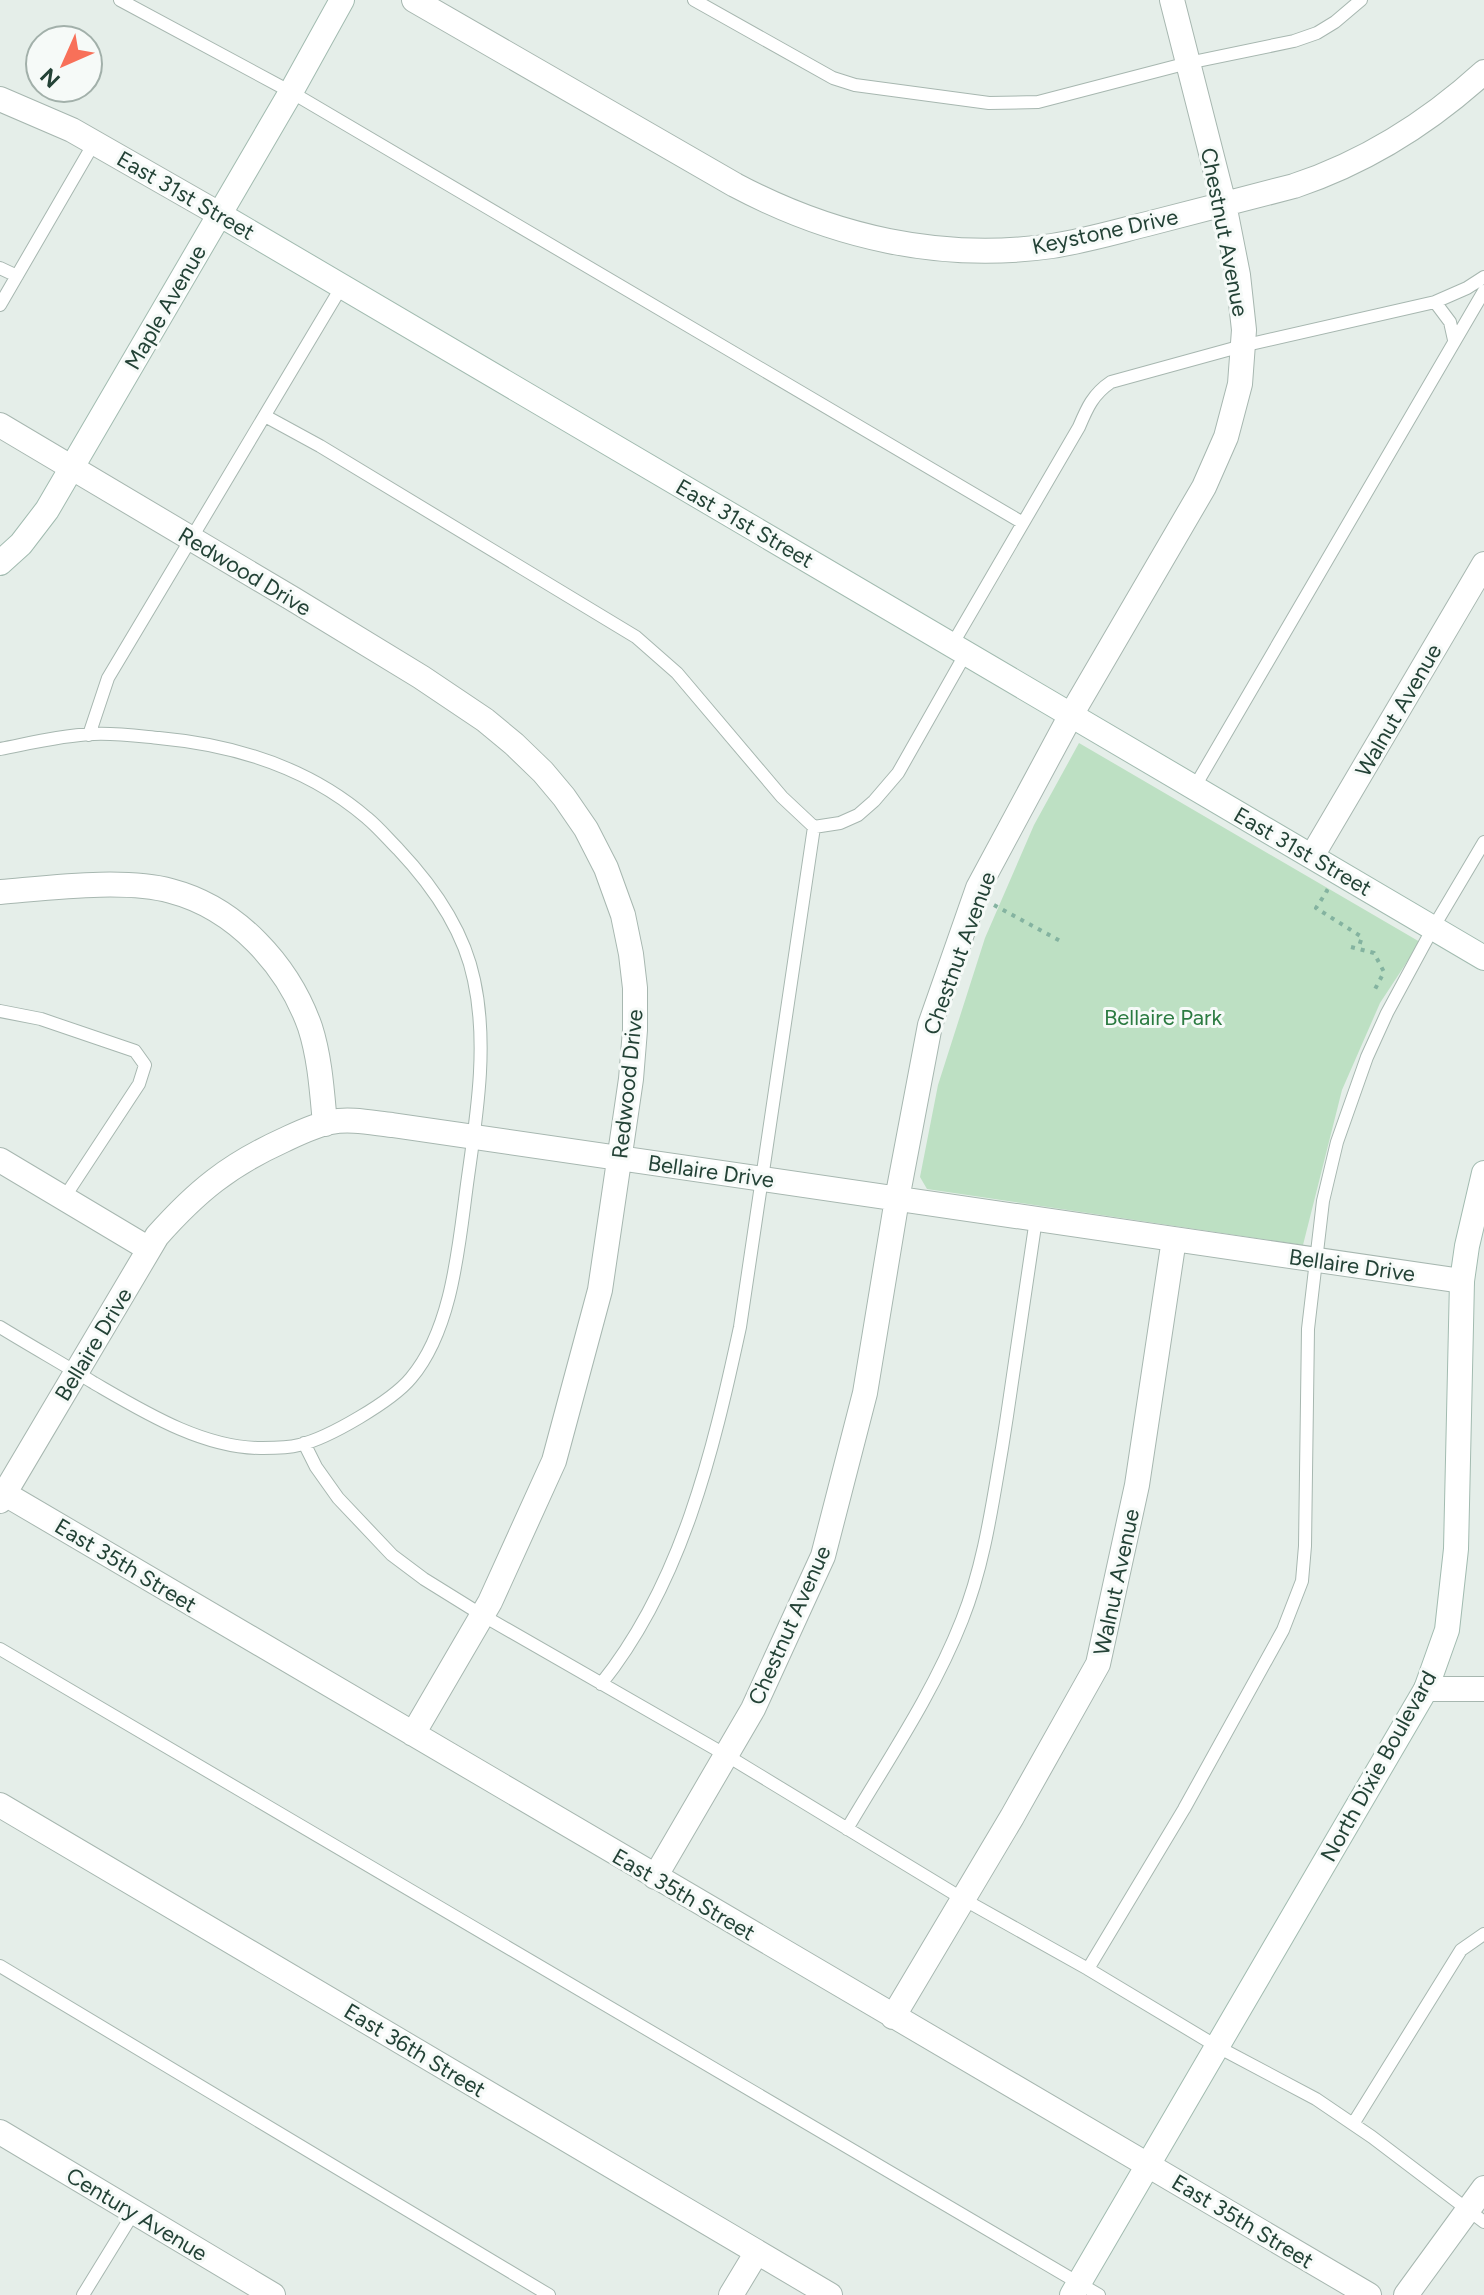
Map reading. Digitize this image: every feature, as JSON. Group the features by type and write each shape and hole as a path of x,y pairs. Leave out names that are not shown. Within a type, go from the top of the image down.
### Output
{"street":[{"name":"Maple Avenue","path":"0,563 35,527 72,468 342,0"},
{"name":"Keystone Drive","path":"414,0 759,198 810,220 863,236 928,248 1019,249 1079,241 1319,178 1396,139 1444,107 1484,72"},
{"name":"Chestnut Avenue","path":"655,1877 753,1709 823,1556 865,1393 930,1025 978,888 1071,715 1204,487 1226,437 1240,384 1244,330 1238,275 1224,204 1172,0"},
{"name":"East 31st Street","path":"0,99 72,130 219,214 1484,958"},
{"name":"Redwood Drive","path":"0,425 421,677 485,720 543,772 564,797 586,829 606,868 623,915 635,988 635,1030 631,1079 600,1290 554,1461 482,1615 413,1734"},
{"name":"Walnut Avenue","path":"1312,856 1484,564"},
{"path":"0,892 144,886 198,900 220,912 260,945 286,978 301,1004 311,1030 319,1067 325,1124"},
{"name":"Bellaire Drive","path":"2,1495 157,1236 188,1202 226,1170 269,1146 325,1124 354,1121 474,1137 1462,1281"},
{"path":"0,1160 149,1249"},
{"name":"North Dixie Boulevard","path":"1083,2291 1149,2165 1426,1689 1447,1630 1456,1549 1462,1281 1484,1173"},
{"name":"Walnut Avenue","path":"893,2017 1098,1664 1137,1485 1174,1239"},
{"name":"East 35th Street","path":"2,1495 1369,2295"},
{"path":"1426,1689 1484,1689"},
{"name":"East 36th Street","path":"0,1805 830,2295"},
{"name":"Century Avenue","path":"0,2132 273,2295"},
{"path":"1406,2295 1476,2216 1484,2188"},
{"path":"731,2295 757,2252"}],"lane":[{"path":"120,0 291,92 1023,523"},
{"path":"694,0 833,78 855,85 989,103 1038,102 1188,63 1294,41 1317,33 1335,22 1361,0"},
{"path":"0,305 94,143"},
{"path":"0,268 17,276"},
{"path":"814,827 840,823 858,815 898,773 1023,523 1098,391 1111,382 1242,346 1435,302 1484,277"},
{"path":"89,735 108,678 342,286"},
{"path":"1194,788 1484,291"},
{"path":"1435,302 1450,322 1454,340"},
{"path":"265,416 636,637 677,673 782,797 814,827"},
{"path":"0,749 89,735 193,741 282,764 334,793 368,818 410,862 454,926 474,980 480,1054 474,1137 453,1278 444,1317 411,1378 369,1412 304,1443 260,1448 215,1441 170,1424 0,1327"},
{"path":"601,1684 622,1658 663,1586 705,1470 722,1408 740,1327 814,827"},
{"path":"1088,1969 1184,1809 1283,1630 1298,1593 1305,1546 1308,1329 1323,1201 1337,1142 1367,1057 1387,1013 1484,842"},
{"path":"0,1011 41,1019 125,1047 135,1051 145,1065 139,1084 64,1198"},
{"path":"847,1829 919,1708 962,1620 977,1577 988,1533 1036,1219"},
{"path":"304,1443 316,1467 338,1498 392,1555 424,1579 726,1755 963,1899 1218,2047 1316,2099 1476,2216"},
{"path":"0,1649 1083,2291"},
{"path":"1353,2124 1461,1950 1484,1934"},
{"path":"0,1966 549,2295"},
{"path":"83,2295 134,2212"}],"path":[{"path":"1314,883 1327,891 1316,908 1362,937 1354,948 1374,953 1384,972 1374,991"},
{"path":"1001,893 994,906 1064,943"}],"green space":[{"name":"Bellaire Park","path":"1079,743 1420,942 1380,1003 1342,1090 1303,1245 927,1189 920,1177 938,1085 985,938 1034,825"}]}
